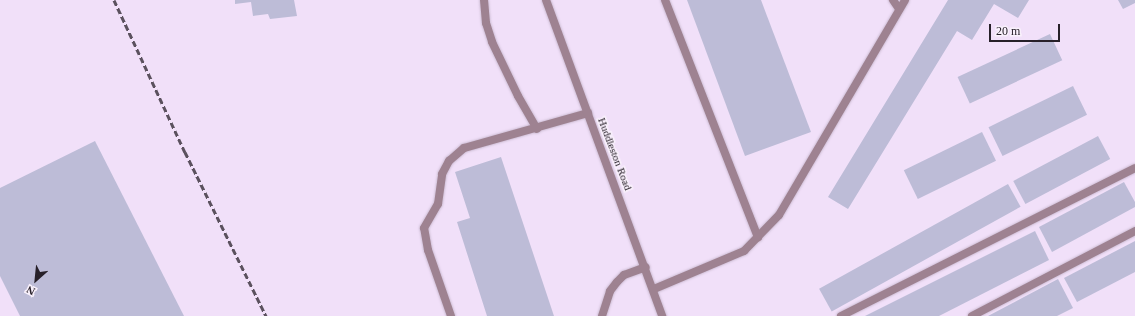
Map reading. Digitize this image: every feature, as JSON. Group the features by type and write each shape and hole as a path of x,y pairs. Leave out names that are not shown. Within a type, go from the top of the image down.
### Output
{"street":[{"path":"484,0 486,23 492,42 514,90 537,129"},
{"name":"Huddleston Road","path":"546,0 646,267 662,316"},
{"path":"666,0 758,237"},
{"path":"892,0 900,9"},
{"path":"654,289 744,251 779,215 905,0"},
{"path":"451,316 428,250 424,228 438,204 442,174 449,161 464,148 537,129 588,113"},
{"path":"841,316 1135,168"},
{"path":"972,316 1135,231"},
{"path":"602,316 610,291 617,282 624,275 646,267"}],"building":[{"path":"235,0 294,0 297,16 270,19 268,14 253,16 251,2 235,4"},
{"path":"687,0 761,0 811,132 745,156"},
{"path":"948,0 1029,0 1018,18 994,4 972,40 957,31 848,209 828,197"},
{"path":"1118,0 1135,0 1135,3 1123,9"},
{"path":"1050,34 1062,60 970,103 958,77"},
{"path":"1073,86 1087,115 1003,156 989,127"},
{"path":"982,132 996,161 918,199 904,170"},
{"path":"1098,136 1110,159 1025,204 1013,181"},
{"path":"95,141 184,316 20,316 0,276 0,188"},
{"path":"501,157 554,316 487,316 457,222 470,218 455,172"},
{"path":"1124,182 1135,202 1135,207 1052,252 1039,227"},
{"path":"1008,184 1021,207 832,311 819,289"},
{"path":"1035,231 1049,260 939,316 865,316"},
{"path":"1135,241 1135,272 1077,302 1064,278"},
{"path":"1058,279 1073,308 1057,316 988,316"}],"railway":[{"path":"114,0 185,152 266,316"}]}
